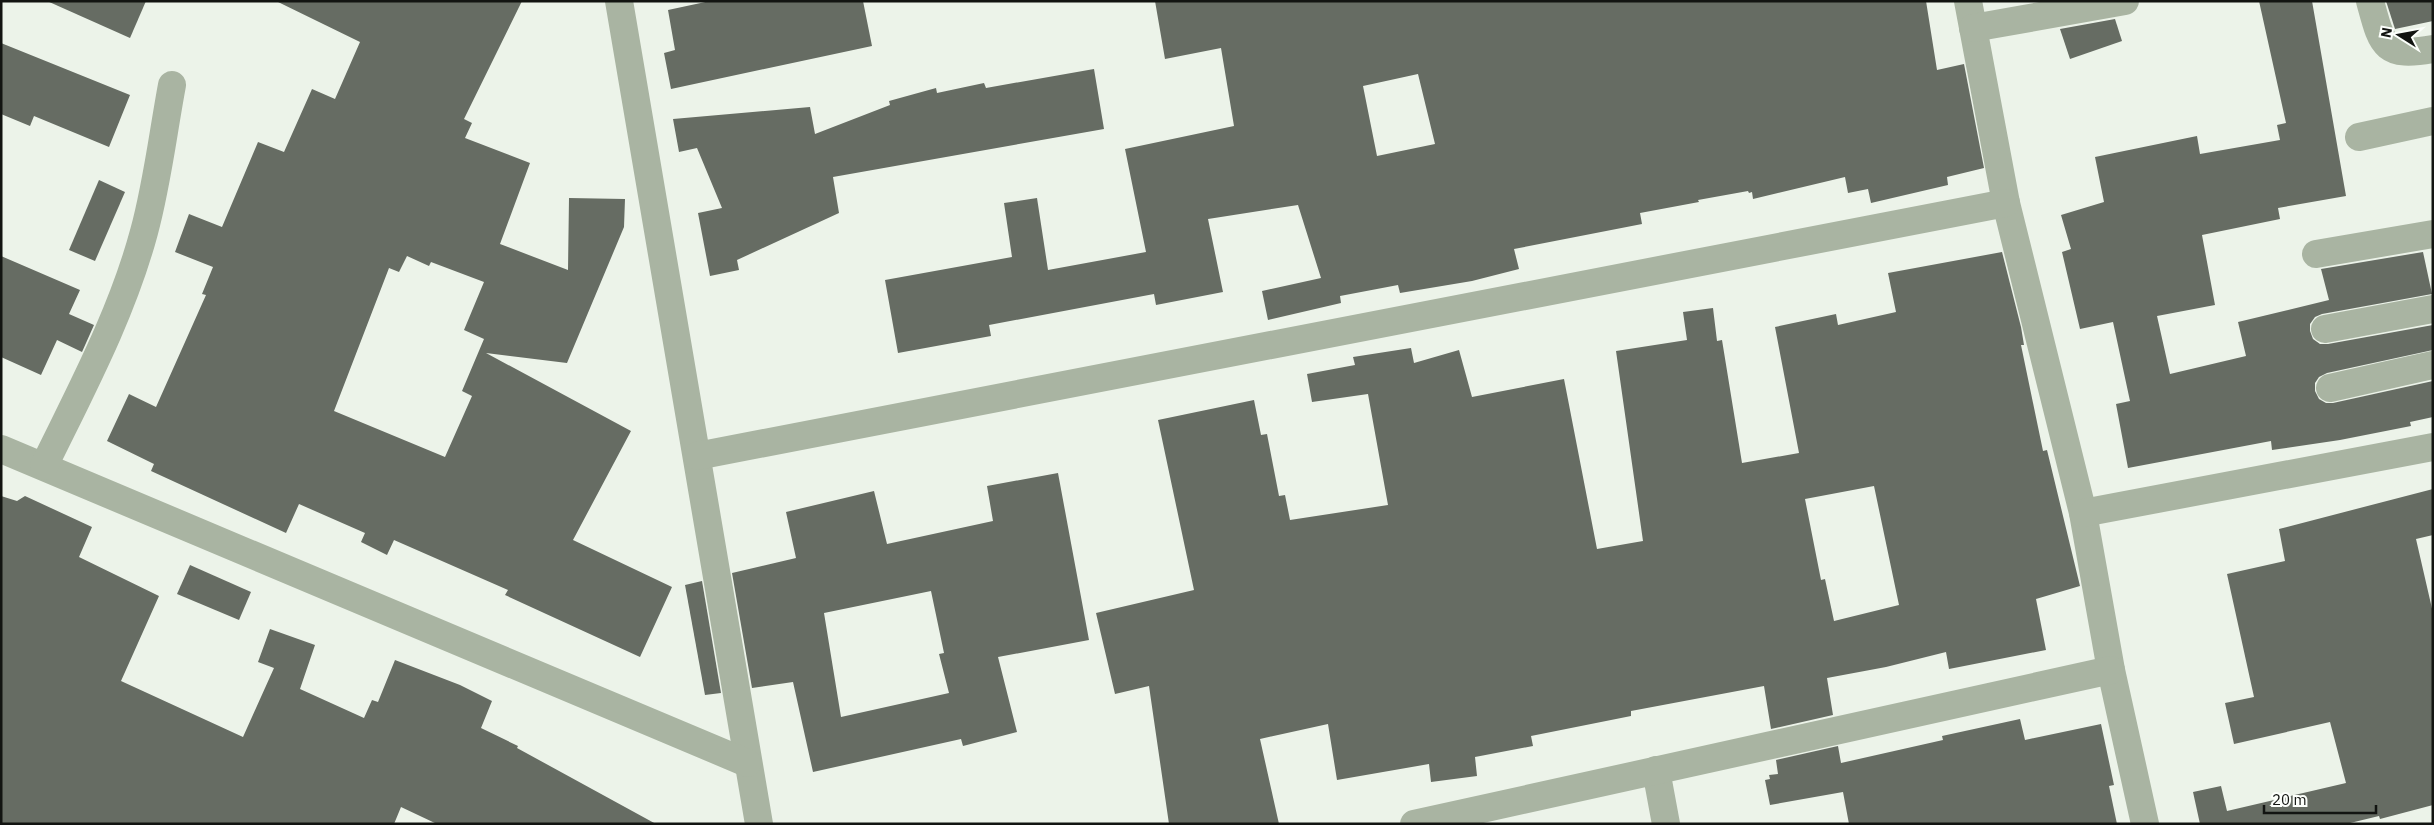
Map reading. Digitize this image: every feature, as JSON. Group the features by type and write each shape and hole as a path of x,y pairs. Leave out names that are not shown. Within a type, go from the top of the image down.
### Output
{"street":[{"path":"618,1 735,680 747,763 759,824"},
{"path":"1968,1 2006,203 2083,513 2111,670 2145,824"},
{"path":"1973,28 2125,1"},
{"path":"2370,1 2380,38 2392,50 2409,53 2433,49"},
{"path":"44,466 125,292 145,230 172,85"},
{"path":"2358,137 2433,122"},
{"path":"697,456 2006,203"},
{"path":"2316,254 2433,234"},
{"path":"2325,329 2433,309"},
{"path":"2330,388 2433,365"},
{"path":"2083,513 2433,447"},
{"path":"1,449 747,763"},
{"path":"1414,824 2111,670"},
{"path":"1656,770 1666,824"}],"building":[{"path":"47,1 146,1 130,38"},
{"path":"276,1 522,1 464,119 472,123 465,138 530,163 500,244 568,270 569,198 625,199 624,227 567,363 486,353 631,431 573,540 672,587 640,657 505,595 508,590 394,540 387,555 361,542 365,533 299,504 286,533 151,471 154,464 107,441 129,394 156,407 206,295 202,294 213,267 175,252 189,214 222,227 258,142 284,152 312,89 335,99 360,42","holes":["407,256 429,266 431,262 484,282 464,330 484,339 462,391 472,396 445,457 334,411 389,268 399,272"]},
{"path":"710,1 863,1 872,46 671,89 664,53 675,50 668,10"},
{"path":"1155,1 1926,1 1937,70 1964,64 1984,168 1947,177 1948,185 1871,203 1868,189 1848,193 1845,177 1753,199 1752,192 1749,193 1748,191 1698,200 1699,202 1640,213 1642,224 1514,249 1519,269 1472,281 1400,293 1398,285 1340,296 1341,303 1268,320 1262,291 1321,278 1298,205 1208,219 1223,292 1156,305 1154,294 989,325 991,336 898,353 885,280 1012,257 1004,203 1037,198 1048,270 1146,252 1125,149 1234,126 1221,48 1165,59","holes":["1418,74 1435,144 1377,156 1363,86"]},
{"path":"2259,1 2312,1 2346,196 2278,208 2280,219 2202,235 2215,305 2157,316 2170,374 2246,356 2238,322 2329,300 2321,269 2423,252 2432,294 2322,314 2315,317 2310,324 2310,331 2313,339 2320,344 2328,344 2433,325 2433,350 2327,373 2319,377 2315,383 2315,391 2319,399 2326,403 2333,403 2433,381 2433,417 2410,422 2411,426 2340,440 2272,450 2271,441 2128,468 2116,404 2130,401 2113,322 2080,329 2062,252 2071,249 2061,215 2104,202 2095,157 2197,136 2200,154 2280,140 2277,125 2286,123"},
{"path":"2386,1 2433,1 2433,21 2395,29"},
{"path":"2115,19 2122,41 2070,59 2060,29"},
{"path":"1,43 130,95 109,147 34,116 30,126 1,114"},
{"path":"1094,69 1104,129 833,177 839,213 737,260 739,270 710,276 698,213 722,208 697,148 679,152 673,119 810,107 815,134 890,105 889,101 936,88 937,93 984,83 986,88"},
{"path":"99,180 125,192 95,261 69,250"},
{"path":"2002,252 2021,327 2024,345 2021,345 2043,451 2047,450 2080,586 2036,599 2046,650 1949,669 1946,652 1886,667 1827,678 1833,715 1771,729 1764,686 1631,711 1631,716 1531,736 1533,746 1475,757 1477,776 1431,782 1429,764 1337,780 1328,724 1260,739 1279,824 1169,824 1149,686 1115,694 1096,613 1194,590 1158,420 1254,400 1261,435 1267,434 1279,496 1285,495 1290,520 1388,505 1368,394 1312,402 1307,374 1355,365 1353,357 1411,348 1414,363 1459,350 1472,397 1564,379 1597,549 1643,541 1616,351 1687,340 1683,312 1713,308 1717,341 1722,340 1742,463 1799,453 1775,327 1836,314 1838,325 1896,312 1888,273","holes":["1874,486 1899,605 1834,621 1825,579 1821,580 1805,499"]},
{"path":"1,256 80,290 69,314 94,325 82,352 57,340 41,375 1,357"},
{"path":"1058,473 1089,640 998,657 1017,732 963,746 961,739 813,772 793,682 752,688 732,573 796,558 786,512 874,491 887,544 993,521 987,486","holes":["931,591 944,653 939,654 949,693 841,717 824,613"]},
{"path":"2433,489 2433,535 2416,539 2433,613 2433,805 2380,819 2379,816 2346,824 2200,824 2193,792 2221,786 2227,811 2346,783 2330,722 2234,744 2225,703 2254,697 2227,574 2285,561 2279,529"},
{"path":"1,496 17,501 25,496 92,527 79,557 159,596 121,681 243,737 274,668 258,662 270,629 315,645 300,689 364,718 372,700 378,702 395,660 460,685 492,701 481,728 518,746 517,748 656,824 437,824 401,807 394,824 1,824"},
{"path":"190,565 251,592 239,620 177,594"},
{"path":"702,581 721,693 705,695 685,585"},
{"path":"2020,719 2025,740 2101,724 2114,785 2109,786 2117,824 1849,824 1843,792 1770,805 1765,780 1770,779 1769,775 1778,774 1776,760 1838,746 1841,763 1943,740 1942,736"}]}
